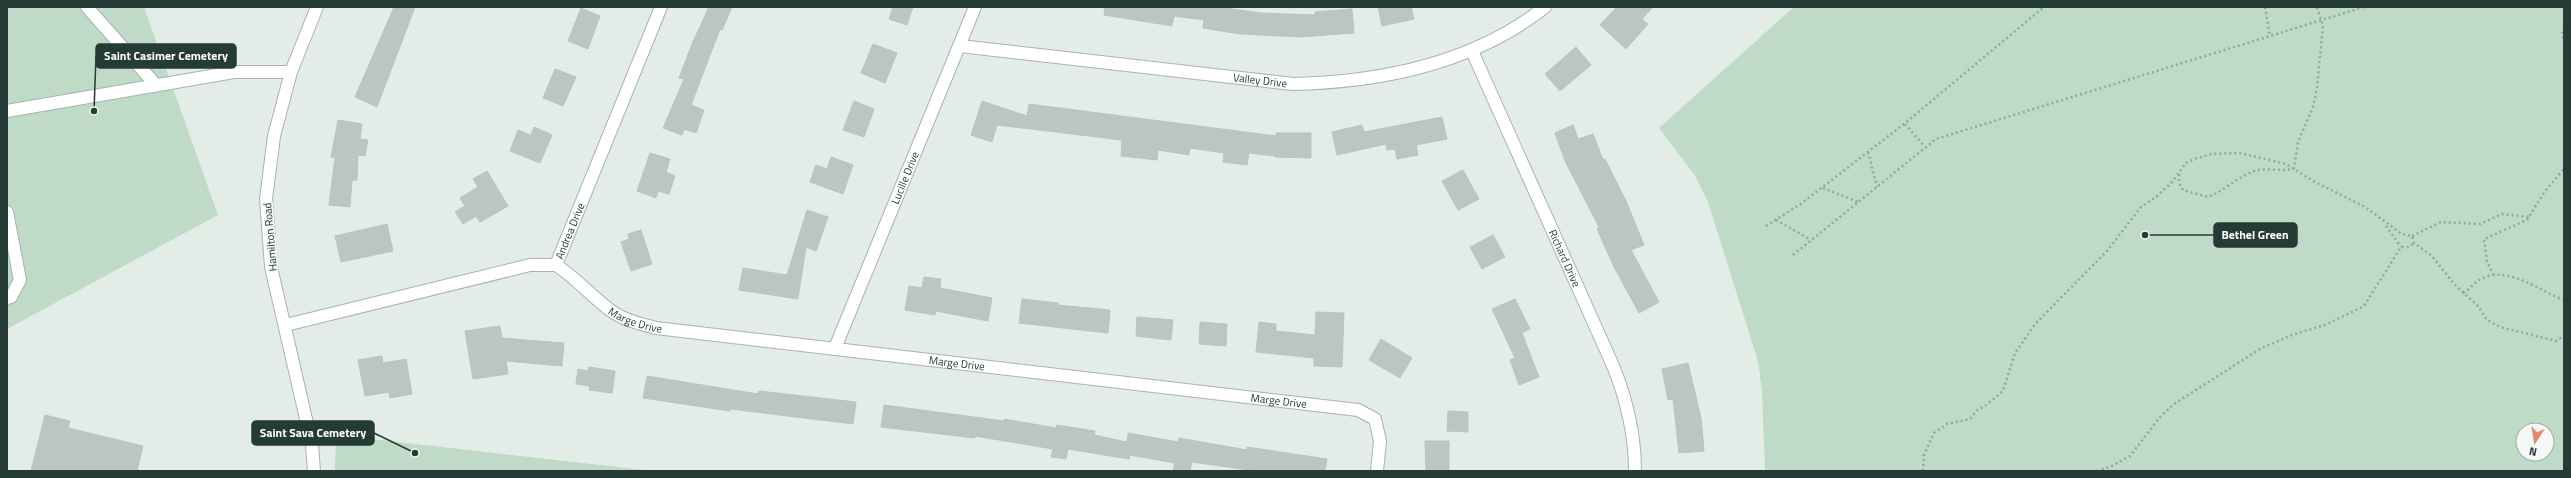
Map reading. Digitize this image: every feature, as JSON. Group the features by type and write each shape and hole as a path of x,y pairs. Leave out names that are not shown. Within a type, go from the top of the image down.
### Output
{"street":[{"path":"87,7 155,84"},
{"name":"Hamilton Road","path":"314,471 312,445 272,266 266,199 274,136 291,72 317,7"},
{"name":"Andrea Drive","path":"286,325 530,265 556,264 661,7"},
{"name":"Lucille Drive","path":"835,348 975,7"},
{"name":"Valley Drive","path":"960,46 1293,84 1337,83 1383,76 1430,65 1472,51 1507,34 1545,7"},
{"name":"Richard Drive","path":"1472,51 1627,400 1635,449 1635,471"},
{"path":"7,112 155,84 234,72 291,72"},
{"path":"7,212 20,280 11,297 7,298"},
{"name":"Marge Drive","path":"556,264 573,276 610,311 633,322 656,328 1358,410 1375,419 1380,441 1377,471"}],"path":[{"path":"1766,226 1823,188 1905,124 2044,7"},
{"path":"2265,7 2270,36"},
{"path":"2294,168 2298,142 2313,107 2317,88 2322,20 2317,7"},
{"path":"1792,254 1936,139 2364,7"},
{"path":"2564,27 2562,34 2564,42"},
{"path":"1905,124 1926,148"},
{"path":"1868,152 1877,187"},
{"path":"1923,471 1924,455 1934,433 1947,424 1970,419 1976,411 1985,406 2003,391 2015,353 2036,323 2107,251 2141,207 2156,198 2179,174 2186,163 2211,154 2244,154 2271,160 2294,168 2315,182 2365,207 2385,224 2402,234 2412,236 2441,222 2480,224 2502,214 2529,217"},
{"path":"2175,178 2185,191 2208,197 2253,171 2277,168 2289,171 2294,168"},
{"path":"2494,275 2487,262 2484,239 2522,224 2529,217 2545,191 2564,169"},
{"path":"2179,174 2179,182"},
{"path":"1823,188 1858,202"},
{"path":"1776,220 1811,240"},
{"path":"2385,224 2401,247"},
{"path":"2398,243 2398,237 2402,234"},
{"path":"2412,236 2414,243 2431,255 2463,293 2479,307 2487,320 2500,327 2556,341 2564,336"},
{"path":"2401,247 2409,247 2414,243"},
{"path":"2097,471 2112,466 2130,456 2160,417 2174,404 2260,349 2292,335 2325,325 2364,306 2401,247"},
{"path":"2463,293 2481,278 2494,275 2515,278 2564,300"}],"green space":[{"path":"7,7 144,7 218,215 7,329"},
{"path":"1794,7 2564,7 2564,471 1765,471 1762,391 1758,361 1708,202 1694,174 1659,128"},
{"path":"336,435 652,471 335,471"}],"building":[{"path":"394,7 415,7 377,107 355,97"},
{"path":"709,7 732,7 722,30 720,29 691,105 704,110 696,133 684,129 682,135 663,128 684,79 679,78 692,44"},
{"path":"893,7 913,7 907,25 889,19"},
{"path":"1105,7 1217,7 1261,13 1315,15 1315,12 1352,9 1354,33 1300,37 1240,34 1203,28 1204,20 1174,16 1172,26 1104,15"},
{"path":"1378,7 1411,7 1414,19 1382,26"},
{"path":"1617,7 1653,7 1642,19 1648,24 1626,49 1600,25"},
{"path":"581,8 600,16 588,49 568,41"},
{"path":"873,44 897,53 885,83 861,73"},
{"path":"1576,47 1591,65 1560,91 1545,74"},
{"path":"555,69 576,77 563,106 543,98"},
{"path":"854,101 874,109 864,137 843,130"},
{"path":"982,101 1027,116 1029,104 1276,136 1276,133 1311,133 1311,158 1275,157 1249,153 1247,165 1223,162 1224,153 1190,148 1189,155 1158,150 1157,160 1121,156 1122,140 997,125 992,142 971,135"},
{"path":"1442,117 1447,139 1416,145 1418,155 1397,159 1395,149 1387,150 1386,144 1337,155 1332,132 1362,125 1364,132"},
{"path":"338,120 362,124 360,139 368,140 365,156 358,155 357,180 352,180 350,207 329,205 335,158 331,157"},
{"path":"1573,125 1578,139 1593,134 1603,160 1605,159 1626,201 1644,245 1631,250 1659,302 1639,313 1614,267 1597,229 1599,227 1566,163 1555,133"},
{"path":"534,127 552,135 540,163 510,151 518,130 531,135"},
{"path":"650,153 670,159 666,172 675,176 669,194 658,191 656,198 637,191"},
{"path":"831,157 853,165 843,194 810,182 816,165 827,169"},
{"path":"1463,170 1479,199 1458,210 1442,181"},
{"path":"487,171 508,206 480,222 476,216 463,224 455,212 465,206 460,198 478,187 473,179"},
{"path":"807,210 828,217 816,251 806,247 798,299 739,290 743,268 787,275"},
{"path":"387,224 393,251 341,262 335,236"},
{"path":"641,230 652,264 631,271 621,242 629,239 628,234"},
{"path":"1493,235 1505,257 1482,269 1470,247"},
{"path":"924,277 941,279 940,288 992,298 988,321 936,311 935,315 905,310 909,286 922,288"},
{"path":"1022,299 1058,303 1058,305 1110,310 1108,333 1019,323"},
{"path":"1515,299 1530,329 1522,333 1539,377 1519,385 1510,360 1515,358 1492,309"},
{"path":"1316,312 1344,313 1342,367 1314,366 1314,358 1256,352 1259,322 1276,324 1276,331 1315,335"},
{"path":"1137,317 1173,320 1171,340 1136,336"},
{"path":"1200,322 1227,324 1226,346 1199,344"},
{"path":"500,326 502,338 564,343 562,366 506,361 508,374 473,379 465,331"},
{"path":"1381,339 1412,358 1400,378 1369,360"},
{"path":"382,356 383,363 406,359 412,394 390,398 389,392 365,396 358,360"},
{"path":"1688,363 1701,418 1704,451 1679,453 1673,399 1668,400 1662,369"},
{"path":"589,367 615,371 612,393 589,390 590,386 576,384 578,369 588,371"},
{"path":"647,376 758,394 759,391 856,402 853,424 730,409 730,411 643,398"},
{"path":"884,405 1004,421 1004,419 1056,428 1057,425 1095,431 1094,435 1127,442 1128,433 1178,442 1179,438 1247,450 1247,447 1327,459 1325,471 1256,471 1192,462 1190,471 1173,471 1175,463 1130,455 1129,459 1068,449 1066,459 1051,457 1053,449 975,436 975,438 881,427"},
{"path":"1448,411 1468,412 1468,432 1447,431"},
{"path":"45,415 70,421 68,428 143,446 137,471 31,471"},
{"path":"1425,441 1449,441 1449,471 1426,471"}],"place":[{"name":"Saint Casimer Cemetery","path":"94,111"},
{"name":"Bethel Green","path":"2145,235"},
{"name":"Saint Sava Cemetery","path":"415,453"}]}
